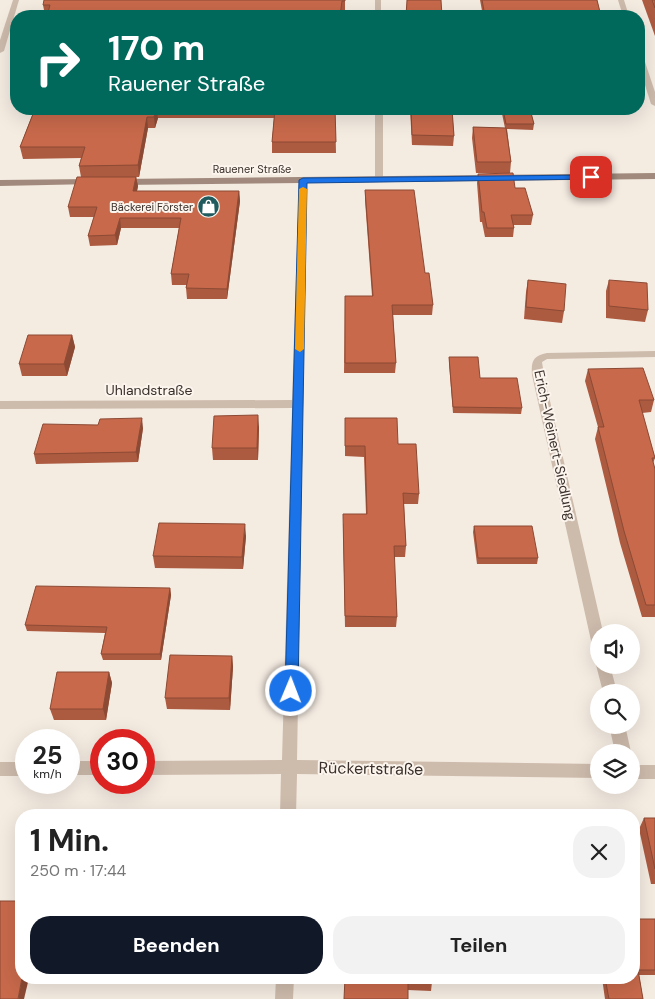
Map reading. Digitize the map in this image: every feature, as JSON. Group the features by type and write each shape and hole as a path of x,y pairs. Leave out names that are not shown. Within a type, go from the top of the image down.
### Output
{"main road":[{"name":"Rauener Straße","path":"107,182 655,176"},
{"path":"0,183 97,182"}],"street":[{"path":"0,51 10,19"},
{"path":"645,74 655,104"},
{"path":"379,115 379,179"},
{"path":"288,809 303,180"},
{"name":"Erich-Weinert-Siedlung","path":"594,624 538,375 537,362 540,358 547,356 655,354"},
{"name":"Uhlandstraße","path":"0,405 298,404"},
{"name":"Rückertstraße","path":"155,768 290,767 590,771"},
{"path":"0,769 15,769"},
{"path":"640,772 655,772"},
{"path":"284,984 284,999"}],"building":[{"path":"44,0 345,0 342,1 341,10 49,10 50,5 43,5"},
{"path":"407,0 441,0 442,10 406,10"},
{"path":"482,0 597,0 600,10 484,10"},
{"path":"33,115 154,115 154,117 147,117 138,165 79,166 85,147 20,147"},
{"path":"274,115 335,115 336,142 272,142"},
{"path":"411,115 452,115 454,136 412,135"},
{"path":"504,115 532,115 534,124 506,124"},
{"path":"473,127 506,128 511,162 477,162"},
{"path":"513,173 515,188 525,188 533,215 511,215 514,228 487,228 484,212 482,212 478,174"},
{"path":"77,177 136,177 133,191 239,191 227,289 186,288 189,274 171,274 181,218 120,218 115,235 88,236 97,207 68,207"},
{"path":"365,190 414,190 425,273 429,273 433,305 392,305 396,363 345,363 345,296 373,296"},
{"path":"528,280 566,284 564,311 526,307"},
{"path":"609,280 647,283 648,310 609,306"},
{"path":"28,335 72,335 64,364 19,364"},
{"path":"449,357 478,357 480,378 517,378 522,408 453,407"},
{"path":"643,368 654,400 639,400 655,458 652,458 655,469 655,605 646,605 624,531 598,427 604,427 588,369"},
{"path":"258,415 257,448 212,448 214,416"},
{"path":"142,418 136,452 34,454 43,424 98,425 100,419"},
{"path":"345,418 397,418 398,444 416,444 419,494 403,493 406,546 394,546 397,617 345,616 343,514 367,514 365,446 345,446"},
{"path":"159,523 245,524 242,557 153,556"},
{"path":"474,526 532,526 538,558 478,558"},
{"path":"36,586 170,588 160,654 101,654 107,627 25,625"},
{"path":"170,655 232,656 229,698 165,698"},
{"path":"57,672 109,672 103,709 50,709"},
{"path":"644,818 655,818 655,869"},
{"path":"0,901 15,901 15,984 21,984 18,999 0,999"},
{"path":"640,919 655,919 655,970 640,970"},
{"path":"640,982 643,999 609,999 606,984 640,984"},
{"path":"345,984 408,984 408,999 344,999"}],"slow traffic":[{"path":"300,349 303,189"}],"place":[{"name":"Bäckerei Förster","path":"209,207"}],"route":[{"path":"291,691 303,180 591,177"}]}
